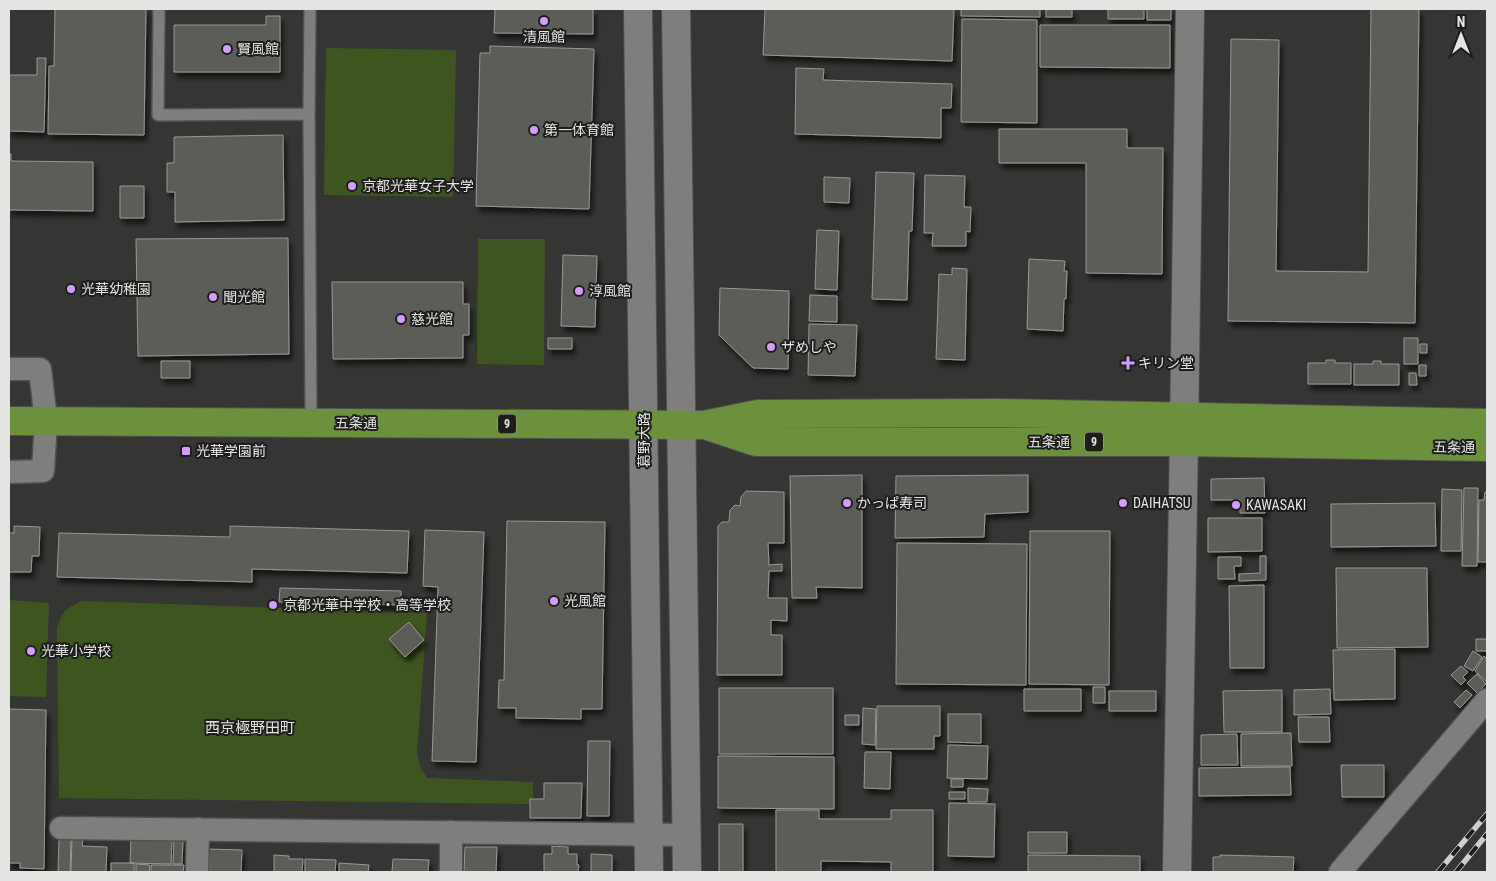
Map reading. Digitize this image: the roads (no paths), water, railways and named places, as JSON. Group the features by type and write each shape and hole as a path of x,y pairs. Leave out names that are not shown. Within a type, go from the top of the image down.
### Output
{"highway":[{"name":"五条通","path":"9,421 693,425 758,414 998,413 1184,429 1487,447"},
{"name":"五条通","path":"1184,429 1487,423"}],"street":[{"name":"葛野大路","path":"638,9 649,872"},
{"path":"676,9 693,425 687,872"},
{"path":"1177,872 1190,9"},
{"path":"9,369 40,369 46,421 43,471 9,472"},
{"path":"1340,872 1487,700"},
{"path":"62,828 687,835"},
{"path":"197,872 198,829"},
{"path":"451,832 451,872"}],"lane":[{"path":"159,9 158,115 309,114"},
{"path":"310,9 311,423"}],"railway":[{"path":"1438,872 1487,814"},
{"path":"1456,872 1487,834"}],"place":[{"name":"清風館","path":"544,21"},
{"name":"賢風館","path":"227,49"},
{"name":"第一体育館","path":"534,130"},
{"name":"京都光華女子大学","path":"352,186"},
{"name":"光華幼稚園","path":"71,289"},
{"name":"淳風館","path":"579,291"},
{"name":"聞光館","path":"213,297"},
{"name":"慈光館","path":"401,319"},
{"name":"ザめしや","path":"771,347"},
{"name":"キリン堂","path":"1128,363"},
{"name":"光華学園前","path":"186,451"},
{"name":"かっぱ寿司","path":"847,503"},
{"name":"DAIHATSU","path":"1123,503"},
{"name":"KAWASAKI","path":"1236,505"},
{"name":"光風館","path":"554,601"},
{"name":"京都光華中学校・高等学校","path":"273,605"},
{"name":"光華小学校","path":"31,651"}],"district":[{"name":"西京極野田町","path":"250,728"}]}
